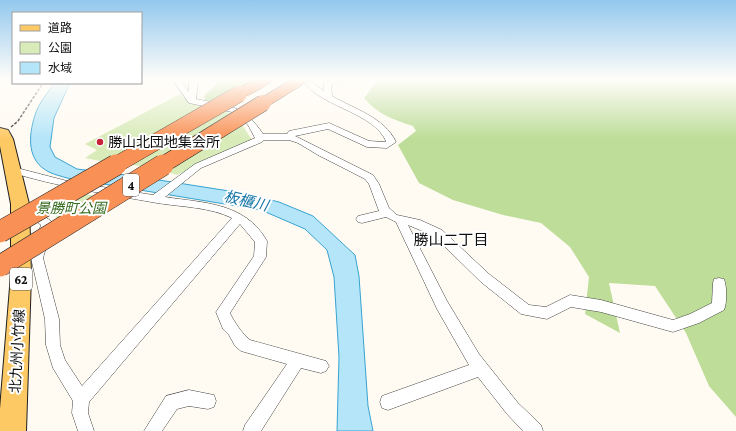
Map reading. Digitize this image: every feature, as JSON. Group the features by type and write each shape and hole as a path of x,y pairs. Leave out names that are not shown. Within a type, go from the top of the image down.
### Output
{"highway":[{"name":"4","path":"0,232 231,99"},
{"name":"4","path":"0,266 271,99"}],"main road":[{"name":"北九州小竹線","path":"1,132 6,139 20,204 21,275 12,431"}],"street":[{"path":"290,137 292,133 329,126 367,144 387,145 391,142 390,136 378,125 330,99"},
{"path":"192,101 235,110 250,123 260,137"},
{"path":"157,197 180,178 198,166 259,140 260,137 290,137 301,141 321,153 369,177 374,184 384,210 394,217 448,317 479,369 534,431"},
{"path":"12,170 35,178 76,186 157,197 204,206 232,214 239,218 261,241 260,257 223,312 228,325 234,330 240,341 246,346 321,366"},
{"path":"20,204 47,224 37,258 52,319 53,345 58,363 81,399 80,413 86,431"},
{"path":"362,219 394,217 416,223 438,233 485,278 526,310 547,313 570,302 601,306 672,326 694,319 719,306 720,283"},
{"path":"81,399 239,218"},
{"path":"251,431 298,360"},
{"path":"388,402 479,369"},
{"path":"152,431 172,402 189,398 208,401"}],"path":[{"path":"1,132 18,121 32,99"}],"green space":[{"path":"170,99 186,99 199,106 235,114 252,140 177,175 151,167 110,163 85,158 97,150 85,144"},
{"path":"205,99 216,99 212,101"},
{"path":"365,99 736,99 736,417 709,386 686,333 655,286 609,283 620,333 585,314 589,277 570,247 541,223 503,215 453,200 419,183 398,145 416,131 413,126 393,119 369,104"},
{"name":"景勝町公園","path":"78,192 110,200 62,235 50,197"}],"water":[{"name":"板櫃川","path":"44,99 63,99 54,118 50,147 55,157 77,169 127,175 242,193 279,202 313,216 355,255 359,276 368,406 373,431 337,431 339,357 334,277 327,250 305,229 261,210 67,178 49,172 37,162 31,148 31,132 33,123 36,111"}],"place":[{"name":"勝山北団地集会所","path":"100,142"}],"district":[{"name":"勝山二丁目","path":"451,240"}]}
